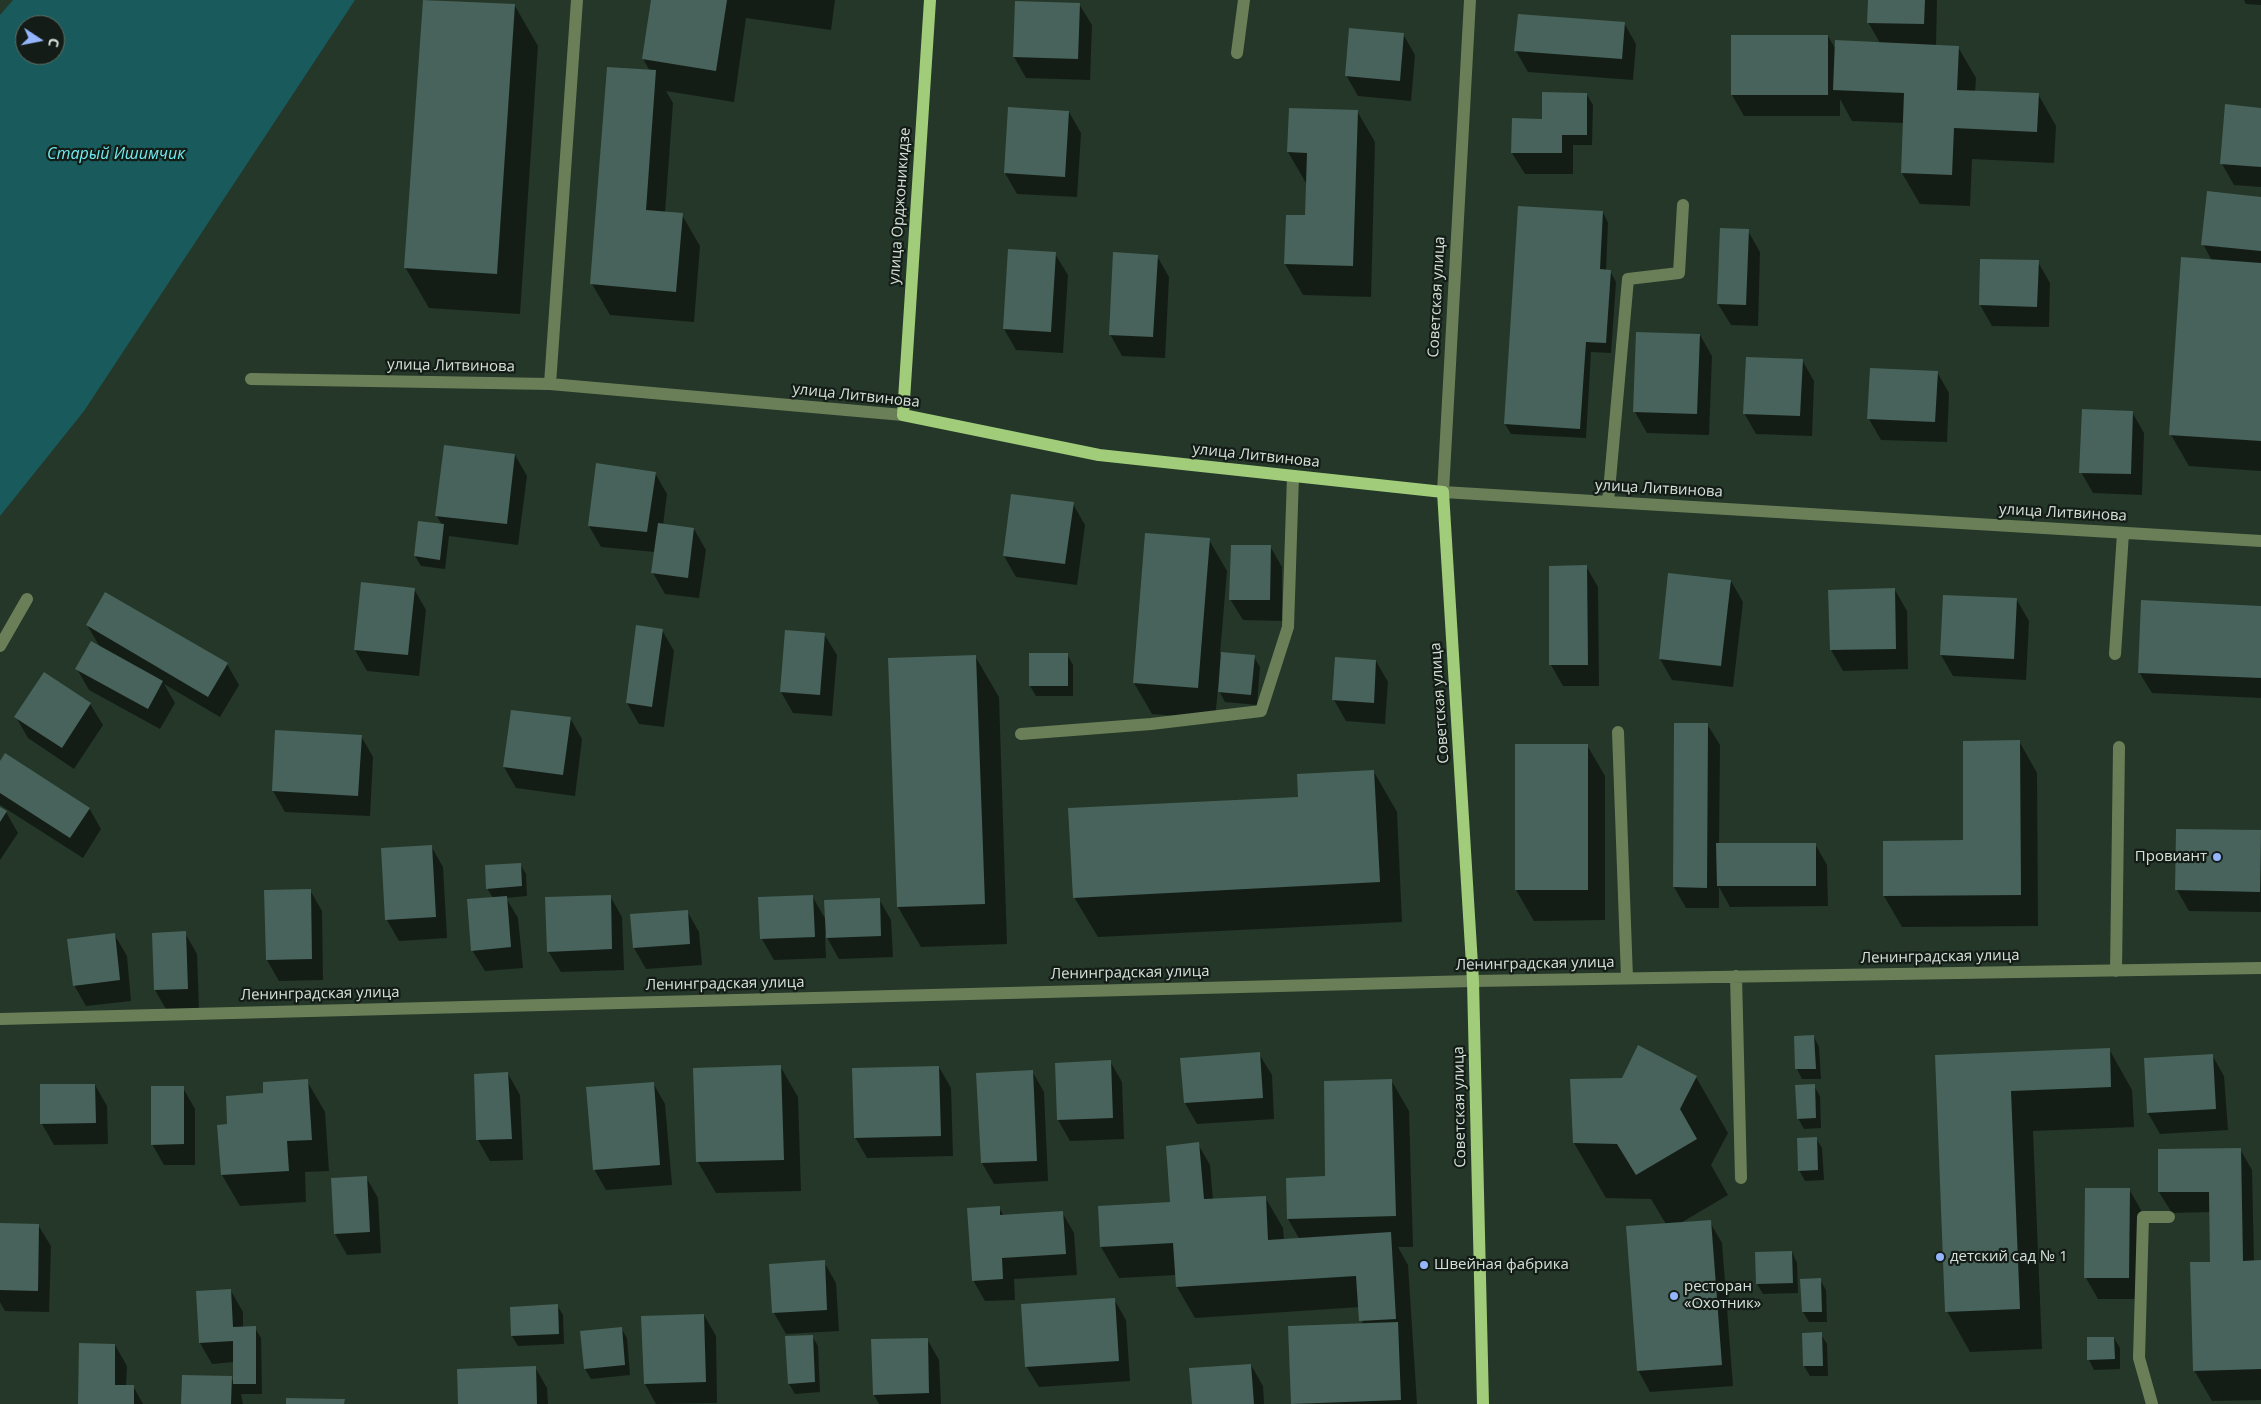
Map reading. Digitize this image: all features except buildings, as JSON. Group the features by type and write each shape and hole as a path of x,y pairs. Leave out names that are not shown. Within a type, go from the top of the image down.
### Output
{"main road":[{"name":"улица Орджоникидзе","path":"903,415 930,0"},
{"name":"улица Литвинова","path":"903,415 1099,455 1443,492"},
{"name":"Советская улица","path":"1443,492 1473,981 1483,1404"}],"street":[{"path":"550,384 577,0"},
{"path":"1237,53 1244,0"},
{"name":"Советская улица","path":"1443,492 1470,0"},
{"path":"1608,502 1628,279 1679,273 1683,205"},
{"name":"улица Литвинова","path":"251,379 550,384 903,415"},
{"path":"1021,734 1151,724 1261,711 1288,627 1293,476"},
{"name":"улица Литвинова","path":"1443,492 2261,541"},
{"path":"2115,654 2123,533"},
{"path":"0,646 27,599"},
{"path":"1618,732 1627,978"},
{"path":"2116,971 2119,747"},
{"name":"Ленинградская улица","path":"0,1019 1473,981 2261,968"},
{"path":"1736,976 1741,1178"},
{"path":"2152,1404 2140,1358 2143,1217 2169,1217"}],"water":[{"name":"Старый Ишимчик","path":"13,0 355,0 84,411 0,516 0,15"}],"place":[{"name":"Провиант","path":"2217,857"},
{"name":"детский сад № 1","path":"1940,1257"},
{"name":"Швейная фабрика","path":"1424,1265"},
{"name":"ресторан «Охотник»","path":"1674,1296"}]}
